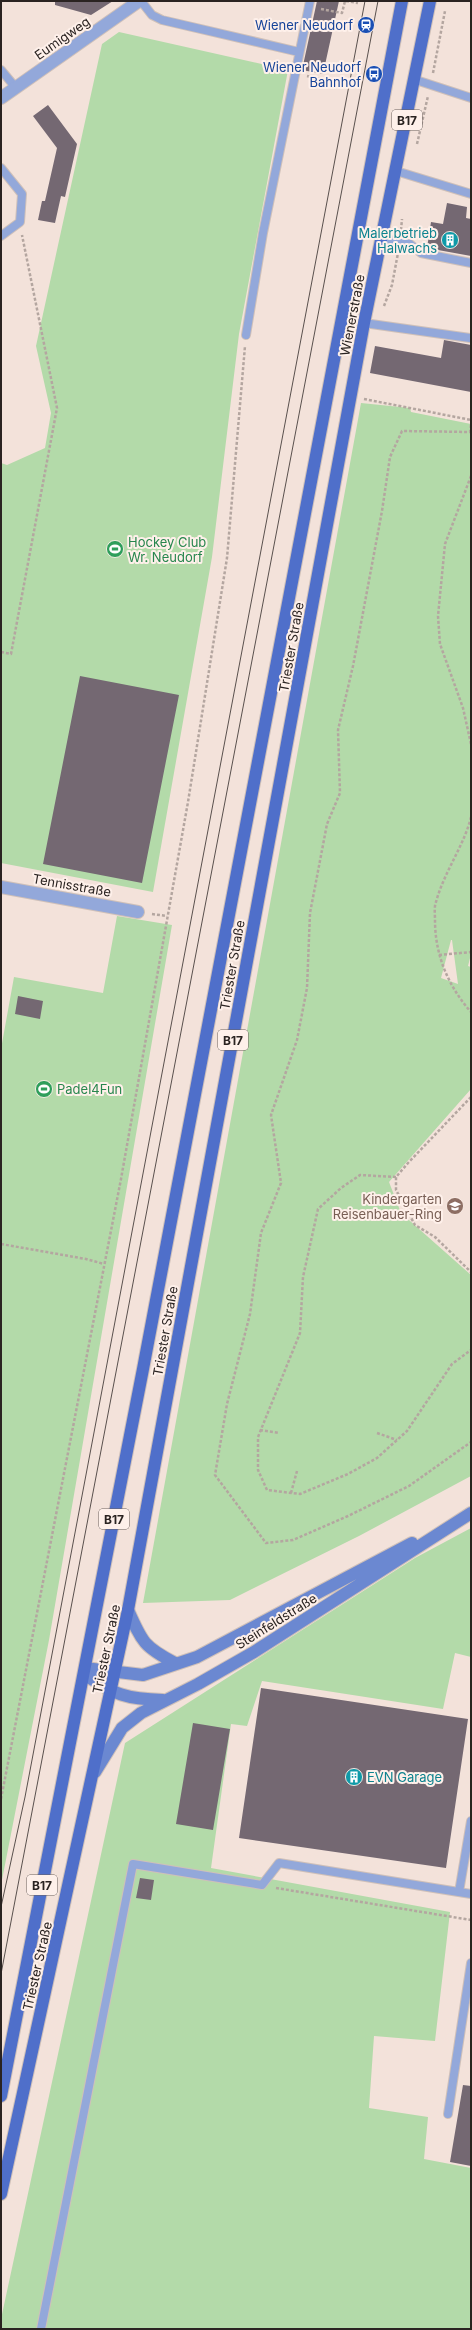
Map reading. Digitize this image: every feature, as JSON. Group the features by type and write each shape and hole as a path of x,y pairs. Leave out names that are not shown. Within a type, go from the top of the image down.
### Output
{"main road":[{"name":"Wienerstraße","path":"314,470 402,1"},
{"name":"Wienerstraße","path":"337,470 380,238 416,80 430,1"},
{"name":"Triester Straße","path":"1,2096 314,470"},
{"name":"Triester Straße","path":"1,2194 95,1772 128,1610 337,470"},
{"name":"Steinfeldstraße","path":"84,1671 143,1674 197,1657 471,1512"},
{"name":"Steinfeldstraße","path":"84,1671 111,1692 138,1699 164,1700 198,1684 254,1652 471,1512"},
{"path":"128,1610 141,1639 153,1652 175,1663"},
{"path":"95,1772 122,1728 141,1713 164,1700"}],"street":[{"name":"Eumigweg","path":"1,98 140,1"},
{"name":"Tennisstraße","path":"1,887 138,912"}],"lane":[{"path":"140,1 152,15 162,20 299,52"},
{"path":"246,335 294,73 309,3"},
{"path":"1,70 16,88"},
{"path":"416,80 471,98"},
{"path":"1,168 22,194 20,222 1,236"},
{"path":"396,171 471,194"},
{"path":"380,238 410,244 421,253 471,263"},
{"path":"364,323 470,338"},
{"path":"459,1892 471,1821"},
{"path":"41,2329 133,1864 262,1885 280,1863 471,1894"},
{"path":"448,2114 471,1963"}],"path":[{"path":"309,3 342,13 345,1 358,3"},
{"path":"294,73 328,81"},
{"path":"1,652 11,654 57,408 20,222"},
{"path":"1,1798 104,1264 188,802 227,558 246,335"},
{"path":"361,399 471,420"},
{"path":"471,426 470,432 402,431 390,457 382,511 353,666 338,730 340,793 327,824 310,913 307,988 297,1040 271,1115 281,1183 261,1232 250,1314 227,1404 215,1474 266,1543 294,1540 409,1486 471,1442"},
{"path":"471,476 445,544 438,616 440,644 463,708 471,744"},
{"path":"471,817 435,903 435,930 439,955 458,997 471,1012"},
{"path":"439,955 471,952"},
{"path":"471,1097 396,1177 396,1190 415,1226 435,1237 471,1272"},
{"path":"396,1177 360,1175 341,1188 318,1209 304,1277 300,1333 258,1437 258,1470 267,1490 300,1494 348,1474 377,1458 407,1431 452,1364 471,1350"},
{"path":"1,1244 86,1259 104,1264"},
{"path":"260,1430 279,1433"},
{"path":"377,1433 397,1440"},
{"path":"291,1493 297,1471"},
{"path":"262,1885 471,1920"}],"green space":[{"path":"119,32 288,70 239,334 212,557 153,892 1,863 1,463 7,465 45,448 51,413 36,346 102,44"},
{"path":"361,403 410,408 411,412 471,424 471,954 468,966 471,967 471,1089 389,1182 401,1213 471,1275 471,1476 359,1536 230,1600 143,1603","holes":["452,940 458,984 441,978"]},
{"path":"117,916 172,925 49,1640 1,1885 1,1049 14,977 103,993"},
{"path":"471,1528 471,1657 455,1653 443,1709 262,1681 247,1726 231,1724 211,1868 450,1912 435,2041 374,2036 369,2108 428,2117 424,2159 471,2168 471,2329 1,2329 1,2319 125,1743 415,1558"}],"building":[{"path":"55,1 113,1 91,15 55,5"},
{"path":"317,1 339,1 323,74 302,70"},
{"path":"48,105 77,144 65,197 61,196 55,223 38,220 42,201 45,201 57,148 33,116"},
{"name":"Malerbetrieb Halwachs","path":"447,203 467,207 466,218 471,219 471,256 427,248 431,222 443,224"},
{"path":"444,340 471,345 471,392 370,373 375,346 441,358"},
{"path":"80,676 179,695 142,883 43,864"},
{"path":"18,996 43,1001 40,1019 15,1014"},
{"name":"EVN Garage","path":"261,1688 468,1719 446,1868 239,1838"},
{"path":"193,1723 230,1729 213,1830 176,1824"},
{"path":"140,1878 154,1880 151,1900 136,1898"},
{"path":"463,2085 471,2086 471,2166 450,2162"}],"tram line":[{"path":"1,1907 25,1797 365,1"},
{"path":"1,1974 378,1"}],"place":[{"name":"Wiener Neudorf","path":"366,25"},
{"name":"Wiener Neudorf Bahnhof","path":"374,74"},
{"name":"Malerbetrieb Halwachs","path":"450,240"},
{"name":"Hockey Club Wr. Neudorf","path":"115,549"},
{"name":"Padel4Fun","path":"44,1089"},
{"name":"Kindergarten Reisenbauer-Ring","path":"455,1206"},
{"name":"EVN Garage","path":"354,1777"}]}
